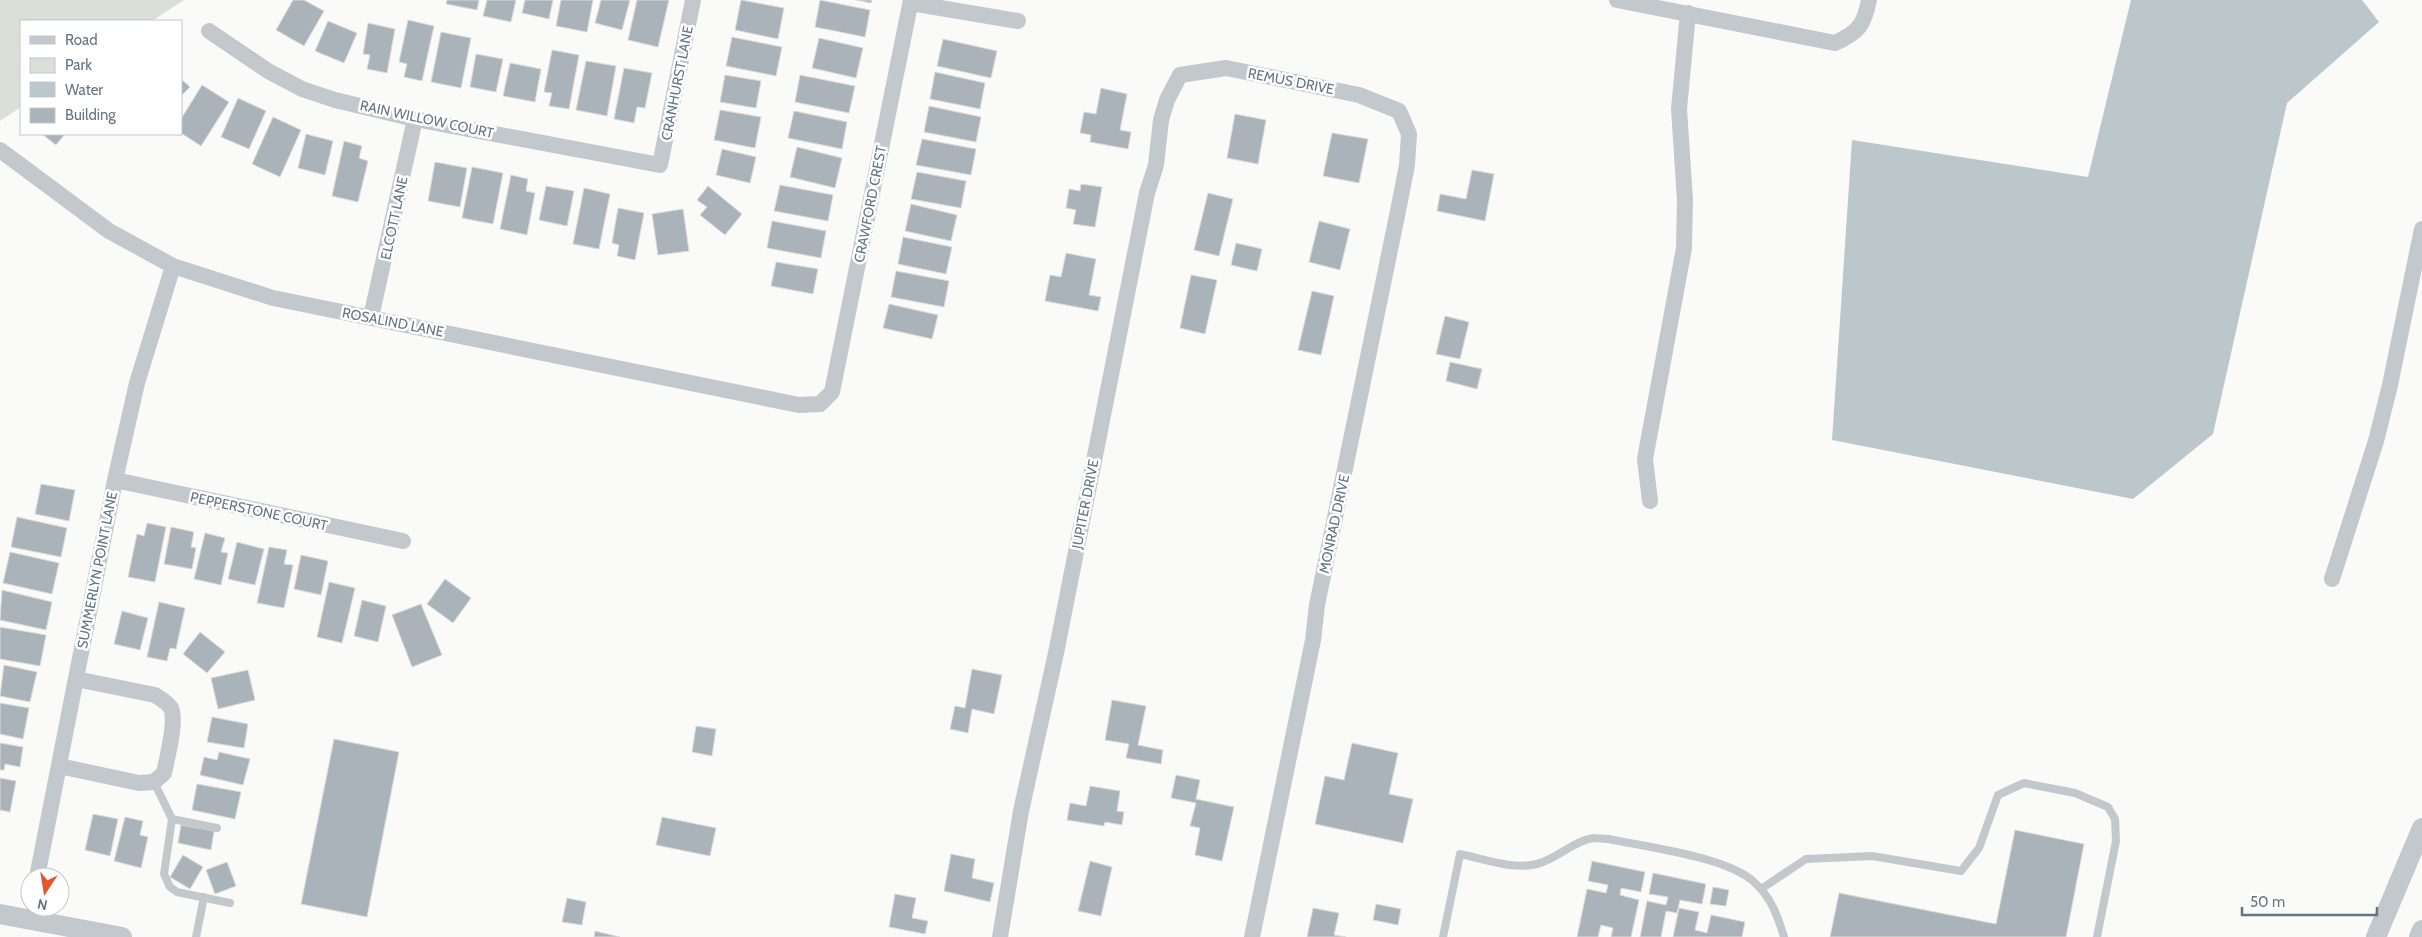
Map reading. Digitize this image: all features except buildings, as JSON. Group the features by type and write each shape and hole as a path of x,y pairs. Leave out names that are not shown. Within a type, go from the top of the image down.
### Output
{"street":[{"name":"CRANHURST LANE","path":"660,165 693,0"},
{"path":"1617,0 1836,43 1853,35 1865,20 1869,0"},
{"path":"911,1 1018,21"},
{"name":"CRAWFORD CREST","path":"820,404 832,392 911,1"},
{"path":"1650,501 1645,459 1684,248 1685,200 1679,109 1688,13"},
{"name":"RAIN WILLOW COURT","path":"209,32 268,71 302,89 335,100 415,119 660,165"},
{"name":"REMUS DRIVE","path":"1180,75 1226,68 1359,95 1399,113"},
{"name":"JUPITER DRIVE","path":"1000,937 1021,811 1056,653 1147,193 1156,165 1161,120 1167,100 1180,75"},
{"name":"MONRAD DRIVE","path":"1252,937 1313,640 1316,605 1407,165 1409,134 1399,113"},
{"name":"ELCOTT LANE","path":"371,317 415,119"},
{"name":"ROSALIND LANE","path":"2,156 109,231 173,266 272,298 799,405 820,404"},
{"path":"2332,579 2376,441 2388,394 2422,229"},
{"name":"SUMMERLYN POINT LANE","path":"39,867 115,480 137,383 173,266"},
{"name":"PEPPERSTONE COURT","path":"115,480 404,541"},
{"path":"59,766 140,783 154,782 164,773 173,720 172,709 166,701 155,696 76,679"},
{"path":"2376,937 2422,828"},
{"path":"0,914 20,913"},
{"path":"44,917 111,936"},
{"path":"2419,937 2422,930"}],"lane":[{"path":"154,782 172,819 164,874 166,881 177,892 230,903"},
{"path":"1761,890 1806,859 1872,856 1961,871 1979,848 1998,794 2024,782 2075,793 2108,807 2115,819 2116,842 2097,937"},
{"path":"172,819 217,828"},
{"path":"1444,937 1460,854 1512,865 1535,865 1554,859 1580,843 1593,838 1609,839 1715,862 1736,869 1756,883 1761,890 1777,915 1784,937"},
{"path":"196,937 204,897"}],"green space":[{"path":"0,0 184,0 154,20 20,20 20,108 0,121"}],"water":[{"path":"2131,0 2362,0 2379,22 2287,103 2213,434 2133,499 1832,440 1852,140 2088,177"}]}
